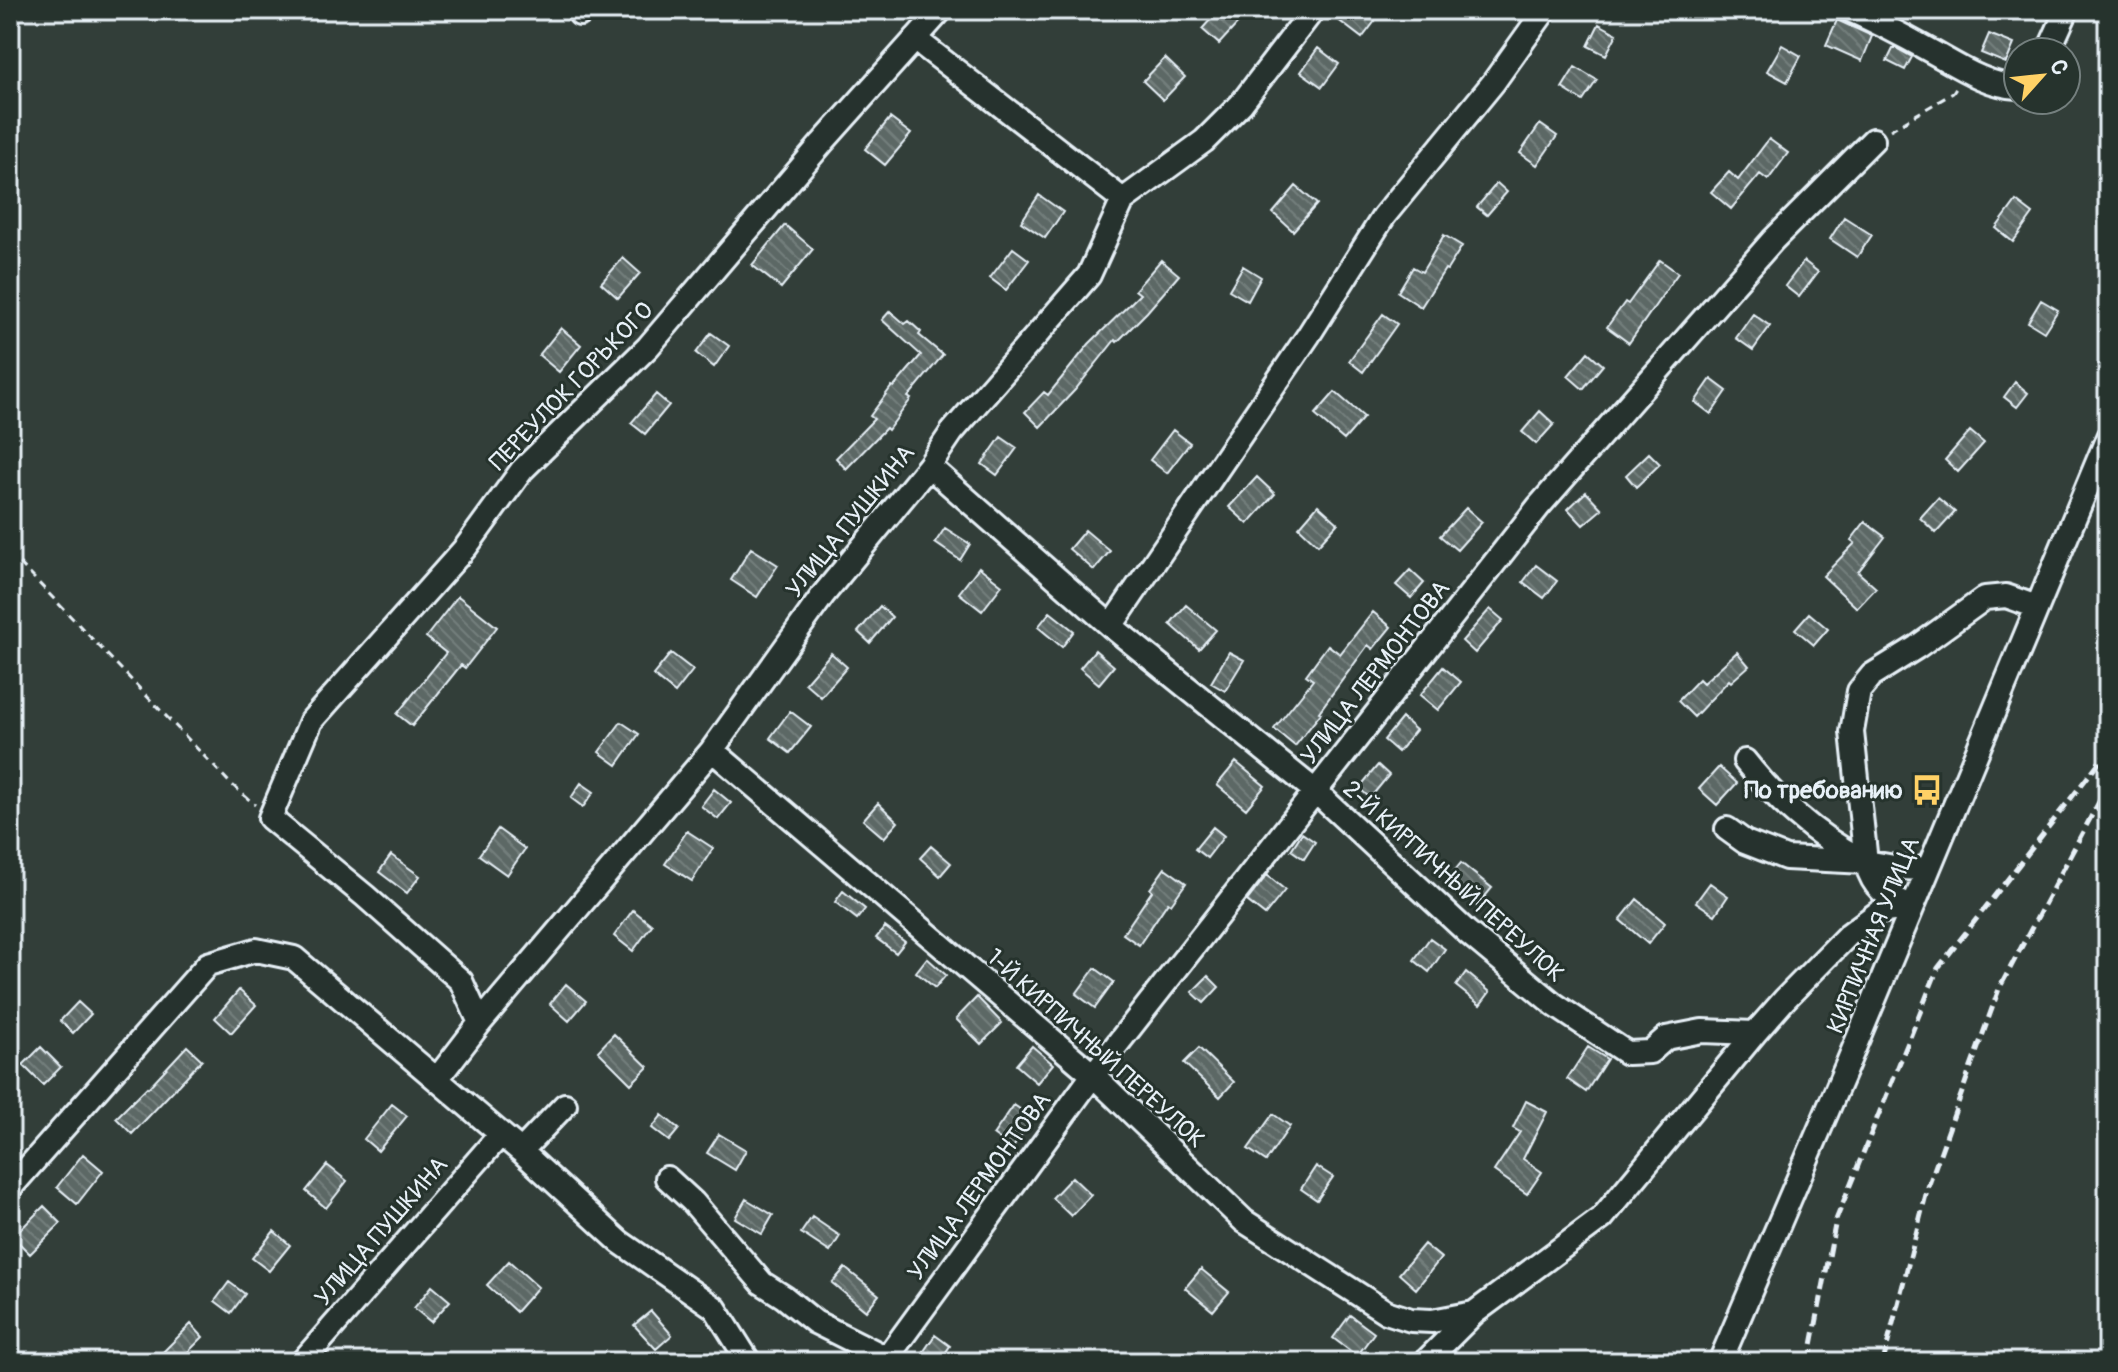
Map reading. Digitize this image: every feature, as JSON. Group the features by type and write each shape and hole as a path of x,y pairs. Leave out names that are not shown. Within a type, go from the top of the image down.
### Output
{"street":[{"name":"ПЕРЕУЛОК ГОРЬКОГО","path":"270,818 311,721 466,547 522,470 648,347 822,143 941,10"},
{"name":"УЛИЦА ПУШКИНА","path":"437,1079 480,1023 712,750 823,595 929,466 952,432 1089,275 1123,200 1204,141 1241,104 1313,10"},
{"path":"1111,626 1308,336 1384,216 1493,83 1545,10"},
{"path":"1850,10 1968,71 2002,83"},
{"path":"2055,36 2067,10"},
{"path":"915,39 1123,200"},
{"name":"УЛИЦА ЛЕРМОНТОВА","path":"889,1360 1093,1075 1539,506 1773,240 1873,140"},
{"name":"КИРПИЧНАЯ УЛИЦА","path":"1720,1362 2108,437"},
{"name":"2-Й КИРПИЧНЫЙ ПЕРЕУЛОК","path":"929,466 1111,626 1315,791 1467,932 1555,1005 1627,1053 1650,1052 1666,1038 1702,1031 1755,1033"},
{"path":"1912,907 1884,895 1871,878 1866,862 1852,732 1859,691 1872,675 1985,598 2006,596 2037,607"},
{"name":"1-Й КИРПИЧНЫЙ ПЕРЕУЛОК","path":"712,750 1093,1075 1244,1221 1386,1312 1411,1320 1432,1321 1474,1313"},
{"path":"1745,761 1780,801 1838,847 1866,862"},
{"path":"270,818 461,981 480,1023"},
{"path":"1727,829 1745,842 1786,858 1928,869"},
{"path":"1425,1362 1474,1313 1602,1218 1755,1033 1848,935 1879,912 1912,907"},
{"path":"10,1188 208,964 256,950 294,958 521,1151 620,1242 715,1308 749,1362"},
{"path":"521,1151 565,1105"},
{"name":"УЛИЦА ПУШКИНА","path":"302,1362 500,1135"},
{"path":"667,1178 693,1202 762,1283 815,1322 889,1360"}],"path":[{"path":"1873,140 1953,93 1968,71"},
{"path":"10,553 230,783 270,818"}],"building":[{"path":"1219,10 1228,10 1240,21 1219,44 1202,29"},
{"path":"1343,10 1359,10 1375,21 1362,38 1337,19"},
{"path":"1837,20 1872,36 1862,61 1826,45"},
{"path":"1599,24 1617,34 1606,55 1588,46"},
{"path":"1989,34 2002,39 2002,61 1981,53"},
{"path":"1782,45 1801,56 1787,82 1767,71"},
{"path":"1894,47 1912,57 1905,70 1887,61"},
{"path":"1318,48 1339,64 1322,87 1301,72"},
{"path":"1165,58 1185,77 1163,100 1143,81"},
{"path":"1575,67 1597,80 1583,101 1562,88"},
{"path":"890,118 911,134 885,165 865,149"},
{"path":"1540,124 1557,136 1537,165 1520,153"},
{"path":"1769,139 1788,153 1768,180 1760,174 1731,209 1711,192 1729,172 1738,180"},
{"path":"1497,183 1507,192 1487,215 1477,207"},
{"path":"1296,186 1317,204 1293,231 1273,213"},
{"path":"1039,195 1063,212 1045,238 1021,222"},
{"path":"2016,201 2033,214 2013,242 1996,228"},
{"path":"1844,217 1872,235 1857,257 1830,239"},
{"path":"785,225 813,249 781,288 752,265"},
{"path":"1444,235 1462,246 1421,307 1398,292 1413,267 1422,272"},
{"path":"1013,248 1029,260 1006,290 990,278"},
{"path":"623,258 640,273 618,298 601,283"},
{"path":"1161,260 1179,275 1147,312 1117,342 1115,340 1040,427 1025,412 1044,392 1048,395 1089,344 1140,294 1135,290"},
{"path":"1660,260 1678,273 1629,343 1607,327"},
{"path":"1804,261 1818,272 1799,297 1785,286"},
{"path":"1243,266 1261,277 1248,301 1229,290"},
{"path":"2041,300 2058,310 2044,332 2028,322"},
{"path":"890,311 905,324 909,321 921,332 919,335 943,355 908,397 911,399 888,430 886,428 846,469 836,458 874,419 870,416 892,386 921,355 882,320"},
{"path":"1383,314 1397,324 1363,372 1349,361"},
{"path":"1753,314 1770,326 1753,350 1736,338"},
{"path":"561,328 581,345 559,372 539,355"},
{"path":"711,333 729,346 714,367 696,353"},
{"path":"1588,352 1603,365 1583,389 1568,376"},
{"path":"1711,379 1727,391 1711,414 1695,402"},
{"path":"2015,382 2028,393 2017,407 2004,397"},
{"path":"1335,392 1364,417 1344,440 1315,415"},
{"path":"656,394 669,405 645,434 631,423"},
{"path":"1540,411 1554,424 1536,444 1522,432"},
{"path":"1173,430 1190,443 1167,473 1150,460"},
{"path":"1970,431 1984,443 1958,472 1945,460"},
{"path":"1001,437 1017,448 997,475 982,464"},
{"path":"1649,453 1660,464 1636,487 1626,475"},
{"path":"1257,477 1275,494 1248,524 1229,507"},
{"path":"1586,492 1602,509 1583,525 1568,509"},
{"path":"1938,498 1955,512 1936,533 1920,518"},
{"path":"1318,505 1338,523 1318,545 1299,527"},
{"path":"1466,508 1482,522 1457,550 1440,536"},
{"path":"1865,522 1885,537 1858,572 1876,588 1857,608 1823,576 1855,543 1851,540"},
{"path":"945,528 970,544 960,560 935,543"},
{"path":"1085,530 1110,551 1094,570 1069,549"},
{"path":"751,548 778,565 757,597 731,580"},
{"path":"1536,565 1557,581 1544,598 1523,582"},
{"path":"979,567 1002,585 982,611 959,593"},
{"path":"1410,570 1424,583 1411,598 1396,585"},
{"path":"458,596 497,627 465,668 461,665 412,726 397,714 446,653 426,637"},
{"path":"1186,605 1216,630 1199,649 1170,624"},
{"path":"880,606 892,617 870,643 858,632"},
{"path":"1490,609 1503,620 1475,653 1462,641"},
{"path":"1050,612 1074,631 1062,647 1038,627"},
{"path":"1373,612 1391,627 1373,649 1368,645 1295,746 1274,729 1313,680 1306,675 1328,645 1340,654"},
{"path":"1809,613 1828,629 1814,645 1795,629"},
{"path":"1095,650 1114,666 1099,684 1080,668"},
{"path":"1229,652 1244,660 1225,691 1211,683"},
{"path":"1737,652 1749,666 1731,682 1729,680 1694,717 1678,701 1699,679 1703,683"},
{"path":"671,653 693,670 675,693 653,675"},
{"path":"831,653 847,667 821,697 805,683"},
{"path":"1443,667 1461,682 1438,710 1420,695"},
{"path":"790,711 811,727 790,753 770,738"},
{"path":"1402,718 1416,730 1398,752 1384,740"},
{"path":"621,722 639,734 617,765 599,752"},
{"path":"1236,762 1265,786 1246,809 1217,785"},
{"path":"1378,765 1389,775 1370,798 1359,788"},
{"path":"1719,767 1737,783 1717,805 1699,789"},
{"path":"581,783 594,792 583,807 571,798"},
{"path":"714,789 731,803 718,819 701,806"},
{"path":"878,803 898,822 884,838 863,820"},
{"path":"1213,827 1224,836 1207,858 1195,849"},
{"path":"498,829 525,849 507,875 479,855"},
{"path":"687,831 713,848 692,881 665,864"},
{"path":"1302,833 1315,842 1304,859 1291,850"},
{"path":"931,846 951,863 940,876 920,858"},
{"path":"391,855 420,876 407,893 379,872"},
{"path":"1461,863 1492,888 1477,906 1446,881"},
{"path":"1165,868 1186,883 1171,904 1168,902 1139,945 1123,934"},
{"path":"1267,875 1285,890 1265,915 1247,901"},
{"path":"1710,883 1728,896 1715,915 1696,902"},
{"path":"843,891 865,909 857,919 835,902"},
{"path":"1637,899 1665,923 1648,944 1620,920"},
{"path":"633,910 652,925 633,951 614,936"},
{"path":"885,927 905,942 896,953 876,938"},
{"path":"1430,938 1445,949 1429,972 1414,960"},
{"path":"927,958 946,975 935,988 916,972"},
{"path":"1095,968 1114,982 1095,1008 1076,994"},
{"path":"1466,972 1490,992 1480,1005 1456,986"},
{"path":"1208,976 1219,987 1204,1003 1192,992"},
{"path":"566,984 586,1001 569,1021 550,1004"},
{"path":"239,990 256,1005 231,1033 215,1018"},
{"path":"977,997 1002,1023 981,1044 956,1019"},
{"path":"78,1002 91,1014 73,1033 60,1021"},
{"path":"614,1034 648,1067 631,1084 598,1051"},
{"path":"187,1046 202,1060 132,1134 116,1118"},
{"path":"1032,1046 1053,1064 1037,1083 1016,1065"},
{"path":"41,1047 61,1067 43,1085 23,1065"},
{"path":"1588,1047 1607,1059 1586,1092 1567,1079"},
{"path":"1199,1048 1234,1082 1220,1097 1184,1063"},
{"path":"1526,1101 1547,1112 1523,1159 1542,1172 1527,1194 1494,1171 1520,1132 1513,1128"},
{"path":"392,1104 407,1116 378,1151 364,1139"},
{"path":"1014,1105 1033,1118 1012,1149 993,1135"},
{"path":"1273,1114 1290,1126 1266,1161 1248,1149"},
{"path":"662,1115 679,1129 669,1141 652,1128"},
{"path":"719,1134 746,1150 735,1170 707,1153"},
{"path":"83,1154 103,1171 77,1204 57,1187"},
{"path":"327,1165 347,1181 326,1208 306,1191"},
{"path":"1316,1166 1333,1177 1317,1200 1301,1189"},
{"path":"1072,1177 1091,1195 1071,1216 1052,1198"},
{"path":"746,1199 773,1215 762,1234 735,1218"},
{"path":"44,1206 61,1223 30,1254 13,1237"},
{"path":"812,1217 840,1236 830,1252 801,1233"},
{"path":"274,1231 290,1245 269,1271 252,1258"},
{"path":"1424,1244 1441,1258 1416,1289 1399,1274"},
{"path":"509,1261 538,1287 516,1312 487,1285"},
{"path":"845,1268 879,1295 866,1311 832,1283"},
{"path":"1201,1269 1229,1292 1213,1311 1185,1288"},
{"path":"229,1282 245,1294 231,1313 215,1301"},
{"path":"432,1286 450,1301 431,1322 414,1308"},
{"path":"651,1311 672,1335 656,1349 634,1325"},
{"path":"1350,1315 1374,1333 1357,1356 1333,1338"},
{"path":"191,1324 203,1337 178,1362 169,1362 161,1354"},
{"path":"935,1335 950,1346 939,1362 922,1354"}],"railway":[{"path":"1811,1362 1836,1220 1938,968 2108,751"},
{"path":"1883,1362 1928,1187 1999,989 2108,785"}],"place":[{"name":"По требованию","path":"1927,790"}]}
